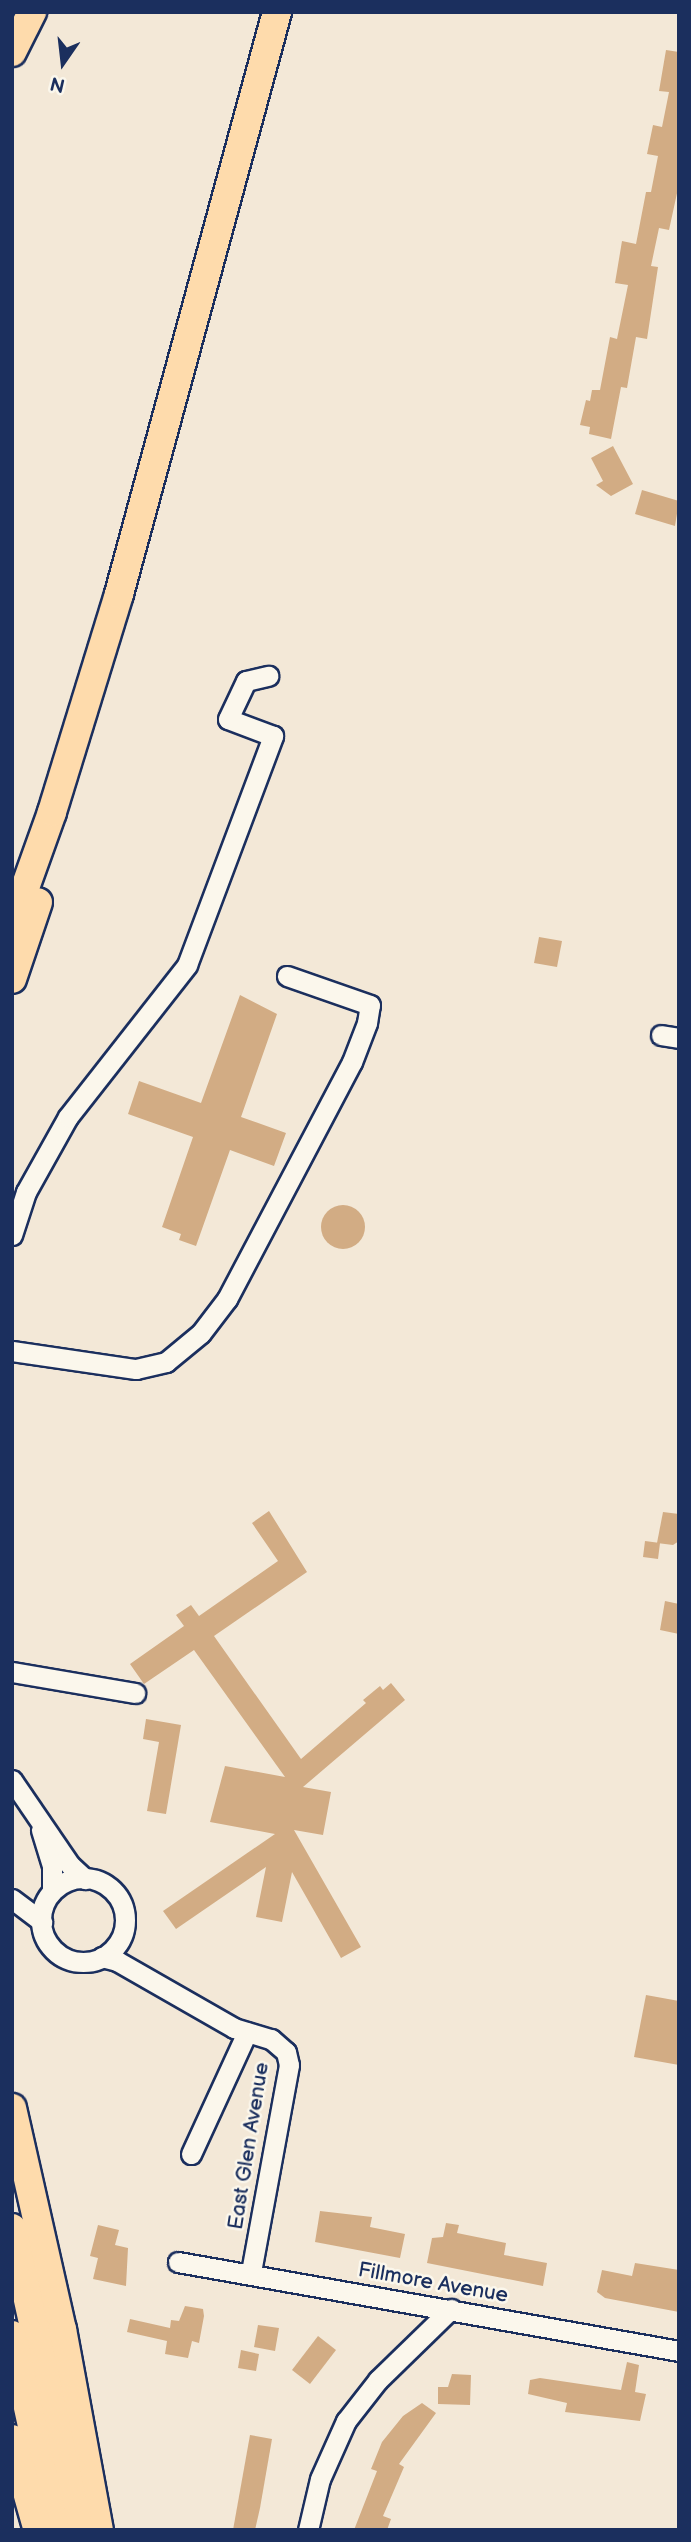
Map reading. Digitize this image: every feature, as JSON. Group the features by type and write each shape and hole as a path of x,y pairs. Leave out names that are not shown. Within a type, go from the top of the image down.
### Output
{"highway":[{"path":"13,49 32,12"},
{"path":"12,924 91,688 156,461 277,12"},
{"path":"12,979 99,719 129,608 156,461"},
{"path":"12,2108 62,2329 99,2530"},
{"path":"12,2228 79,2530"},
{"path":"12,2335 55,2530"},
{"path":"12,2440 37,2530"}],"street":[{"path":"12,1235 26,1192 68,1117 187,965 273,736 228,719 246,681 268,676"},
{"path":"12,1351 136,1369 166,1362 201,1333 227,1299 352,1062 370,1004 287,976"},
{"path":"12,1672 135,1693"},
{"path":"12,1780 85,1879"},
{"path":"36,1816 52,1866 49,1896 41,1922"},
{"name":"East Glen Avenue","path":"12,1898 49,1896 64,1882 85,1879 105,1884 122,1904 124,1930 135,1961 152,1982"},
{"name":"East Glen Avenue","path":"12,1898 41,1922 49,1945 60,1955 86,1962 102,1957 247,2032 271,2039 286,2052 289,2066 251,2273"},
{"path":"102,1957 119,1942 124,1930"},
{"path":"191,2154 247,2032"},
{"name":"Fillmore Avenue","path":"178,2262 679,2351"},
{"path":"308,2530 320,2479 346,2421 378,2381 451,2309"}],"building":[{"path":"666,50 679,52 679,184 669,230 659,228 651,266 658,267 647,339 636,337 627,388 621,387 611,439 589,434 590,427 580,425 586,400 590,401 592,390 600,390 610,337 617,339 628,285 615,283 622,241 636,244 646,192 651,192 658,156 647,154 653,125 662,127 669,92 659,91"},
{"path":"613,446 633,484 611,496 596,485 603,481 591,458"},
{"path":"642,490 679,501 675,526 635,514"},
{"path":"539,937 562,941 557,967 534,963"},
{"path":"240,995 277,1014 241,1117 286,1133 274,1166 230,1150 196,1246 179,1240 181,1234 162,1227 193,1137 128,1114 139,1081 201,1103"},
{"path":"343,1205 359,1211 365,1227 359,1243 343,1249 327,1243 321,1227 327,1211"},
{"path":"269,1511 307,1572 214,1636 301,1759 366,1703 363,1700 380,1686 383,1690 391,1683 405,1700 303,1787 331,1792 323,1835 294,1830 361,1947 341,1958 292,1872 282,1922 256,1917 266,1867 176,1929 163,1911 275,1834 210,1822 225,1766 285,1777 194,1650 144,1684 130,1664 184,1626 176,1615 191,1605 199,1616 278,1561 252,1523"},
{"path":"663,1512 679,1514 679,1541 673,1545 657,1543"},
{"path":"645,1541 660,1543 658,1559 643,1557"},
{"path":"665,1601 679,1604 679,1634 660,1630"},
{"path":"146,1719 181,1725 166,1814 147,1811 159,1742 143,1739"},
{"path":"646,1995 679,2001 679,2065 634,2057"},
{"path":"320,2211 372,2217 370,2227 405,2234 400,2258 315,2242"},
{"path":"446,2223 459,2225 457,2233 506,2243 504,2255 547,2263 543,2286 427,2263 432,2238 443,2237"},
{"path":"98,2225 119,2230 115,2245 128,2248 126,2286 93,2279 98,2258 90,2256"},
{"path":"635,2263 679,2270 679,2312 605,2298 597,2292 602,2270 632,2276"},
{"path":"185,2306 203,2309 204,2316 199,2343 192,2341 188,2358 165,2354 167,2341 127,2332 130,2319 170,2328 171,2320 179,2321"},
{"path":"258,2325 279,2328 275,2351 254,2347"},
{"path":"318,2336 336,2350 310,2384 292,2370"},
{"path":"241,2350 259,2354 256,2371 238,2368"},
{"path":"627,2362 639,2365 635,2392 646,2394 640,2421 565,2412 567,2403 528,2394 530,2380 540,2378 621,2390"},
{"path":"452,2374 471,2375 470,2405 438,2404 438,2387 448,2387"},
{"path":"422,2403 436,2413 399,2464 404,2467 383,2516 391,2519 387,2530 354,2530 377,2471 371,2469 382,2442 403,2416"},
{"path":"250,2435 272,2439 260,2508 255,2530 233,2530"}]}
